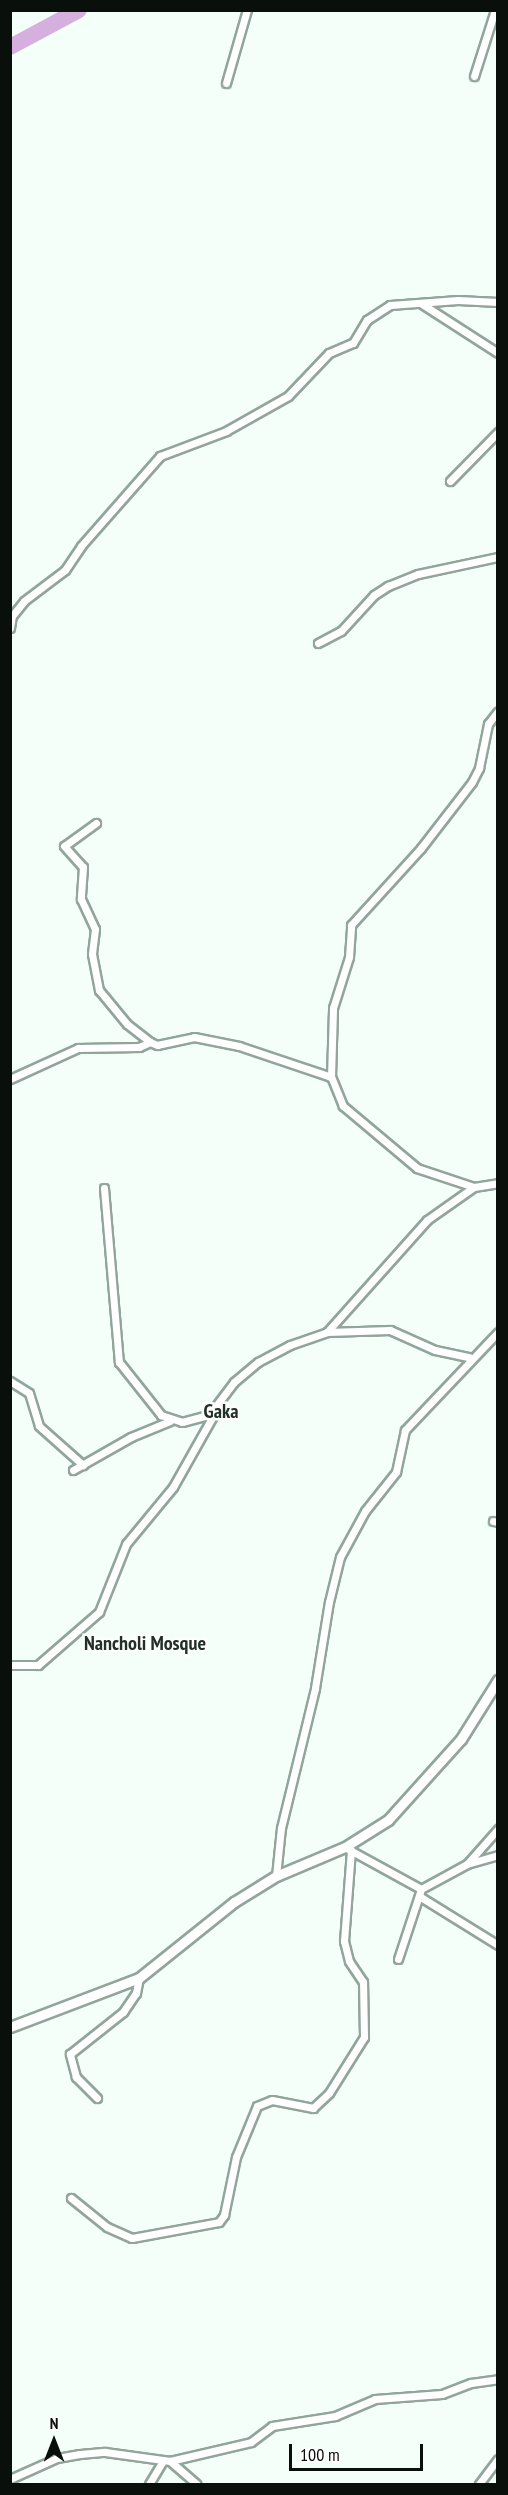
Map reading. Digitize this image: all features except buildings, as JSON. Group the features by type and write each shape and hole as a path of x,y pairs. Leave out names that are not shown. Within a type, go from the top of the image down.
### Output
{"street":[{"path":"226,83 247,10"},
{"path":"474,76 495,10"},
{"path":"10,628 12,616 24,601 65,570 81,546 160,456 226,431 288,396 329,353 353,343 367,320 390,305 498,302"},
{"path":"421,303 498,353"},
{"path":"450,481 498,432"},
{"path":"318,643 341,631 374,595 388,586 418,574 498,557"},
{"path":"498,711 488,724 479,768 472,782 421,848 351,925 349,957 333,1008 331,1077 343,1106 397,1153 431,1175 474,1187 498,1183"},
{"path":"96,823 64,842 64,846 83,867 81,900 95,929 92,954 99,990 127,1024 157,1045 207,1038 331,1077"},
{"path":"10,1079 78,1048 139,1047 150,1042"},
{"path":"327,1332 415,1230 474,1187"},
{"path":"104,1188 118,1358 124,1372 170,1421"},
{"path":"10,1665 38,1665 99,1612 126,1544 173,1487 234,1382 258,1362 290,1345 327,1332 390,1330 435,1350 469,1357"},
{"path":"276,1876 281,1828 315,1688 329,1602 340,1557 365,1511 396,1472 405,1430 469,1357 498,1332"},
{"path":"10,1381 29,1393 39,1426 83,1465"},
{"path":"73,1470 137,1434 170,1421 196,1422 218,1408"},
{"path":"10,2027 139,1978 215,1914 276,1876 348,1849 388,1820 412,1797 461,1739 498,1680"},
{"path":"467,1864 498,1829"},
{"path":"348,1849 498,1945"},
{"path":"71,2198 106,2227 132,2238 219,2222 224,2215 236,2157 257,2106 272,2100 313,2108 329,2093 364,2037 363,1982 349,1961 345,1941 348,1849"},
{"path":"398,1959 420,1893 467,1864 498,1855"},
{"path":"96,2098 76,2077 70,2054 131,2003 139,1978"},
{"path":"10,2479 57,2458 80,2454 114,2453 166,2461 251,2442 272,2426 335,2416 375,2399 442,2394 471,2383 498,2379"},
{"path":"479,2484 498,2459"},
{"path":"149,2484 166,2461"},
{"path":"166,2461 196,2484"}],"waterway":[{"path":"10,47 79,10"}],"district":[{"name":"Gaka","path":"221,1411"},
{"name":"Nancholi Mosque","path":"145,1643"}]}
